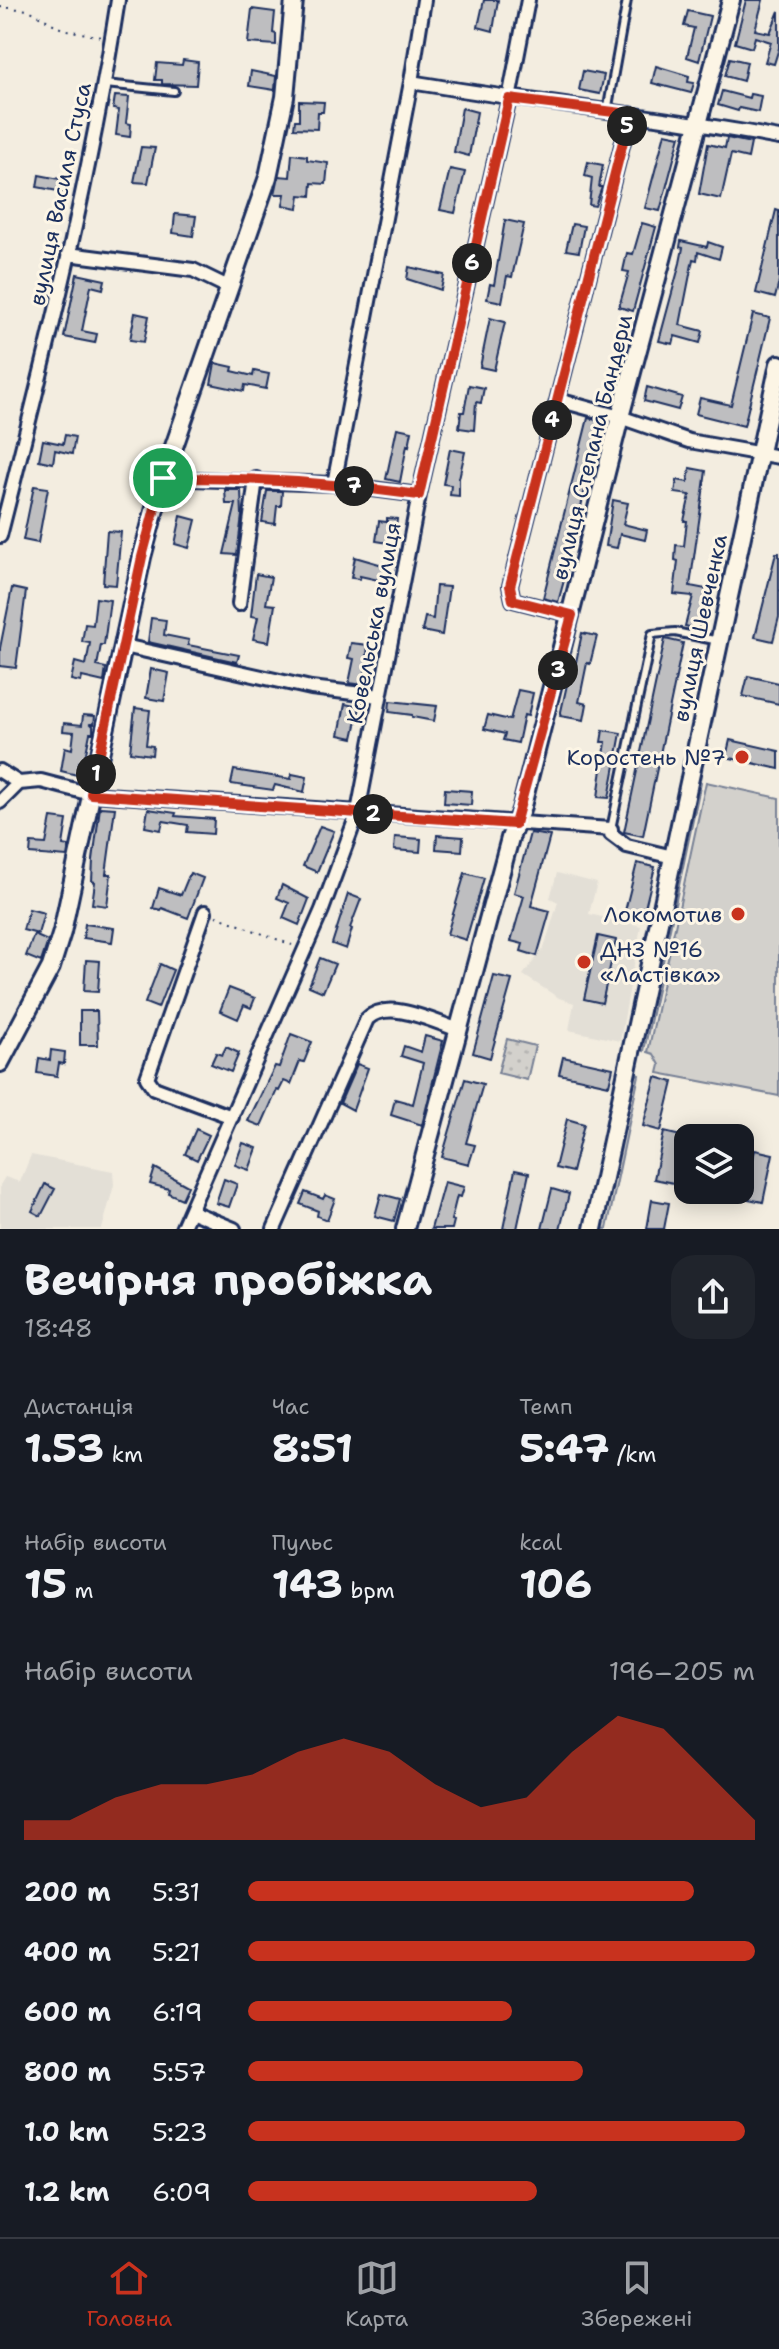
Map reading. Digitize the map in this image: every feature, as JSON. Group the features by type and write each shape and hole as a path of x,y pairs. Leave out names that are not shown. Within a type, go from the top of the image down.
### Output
{"street":[{"name":"вулиця Василя Стуса","path":"0,536 68,254 105,84 118,0"},
{"path":"0,1063 51,967 62,932 142,557 163,478 268,177 285,97 294,0"},
{"path":"334,484 424,0"},
{"name":"Ковельська вулиця","path":"182,1229 340,865 358,812 419,495 509,99 528,0"},
{"name":"вулиця Степана Бандери","path":"405,1229 572,615 620,417 731,0"},
{"path":"411,82 509,99 699,123 779,138"},
{"path":"572,615 513,600 510,586 630,114"},
{"path":"68,254 193,270 228,287"},
{"name":"вулиця Шевченка","path":"593,1229 760,454 774,412 779,364"},
{"path":"558,400 689,441 779,457"},
{"path":"163,478 334,484 419,495"},
{"path":"239,604 256,479"},
{"path":"124,646 311,688 379,696"},
{"path":"0,771 19,783 41,781 91,794 611,829 611,834 627,846 673,857"},
{"path":"0,802 19,783"},
{"path":"205,912 147,1078 154,1088 232,1117"},
{"path":"274,1229 367,1019 381,1010 400,1012 459,1030"},
{"path":"190,1211 234,1229"}],"lane":[{"path":"607,112 627,0"},
{"path":"105,84 174,91"},
{"path":"611,829 652,634 675,632 720,641"}],"path":[{"path":"0,7 29,10 62,29 112,39"},
{"path":"205,912 304,950"}],"shaded area":[{"path":"696,780 701,782 644,1051 638,1048"},
{"name":"Локомотив","path":"706,782 779,798 779,1096 658,1073 660,1065 654,1054 648,1052"},
{"name":"ДНЗ №16 «Ластівка»","path":"557,873 597,883 589,914 641,926 620,1041 569,1030 574,1003 559,998 523,975 544,948 558,902 550,898"},
{"path":"507,1039 535,1046 527,1080 498,1073"},
{"path":"633,1073 639,1075 607,1229 600,1229"},
{"path":"31,1155 113,1171 114,1185 102,1229 0,1229 0,1185 5,1177 20,1182"}],"building":[{"path":"484,0 498,0 493,31 478,27"},
{"path":"746,0 763,0 755,30 770,33 779,11 779,48 774,64 765,62 771,42 755,37 752,48 735,43"},
{"path":"252,9 275,12 273,33 276,34 276,45 248,43"},
{"path":"688,11 710,16 699,61 687,57 694,28 684,26"},
{"path":"730,58 747,62 743,81 725,76"},
{"path":"183,60 198,62 196,85 162,84 162,80 155,80 157,63 182,65"},
{"path":"656,66 689,76 688,82 694,83 691,93 652,83"},
{"path":"251,71 276,76 275,90 249,86"},
{"path":"583,71 604,75 600,94 579,90"},
{"path":"722,91 749,98 750,94 761,96 758,112 739,108 738,111 718,105"},
{"path":"115,96 129,97 126,123 131,124 130,137 116,135 119,110 113,109"},
{"path":"299,101 324,102 323,112 318,112 317,129 294,128 295,120 299,120"},
{"path":"462,108 477,112 469,156 454,152"},
{"path":"665,133 680,136 660,211 645,208"},
{"path":"727,138 751,143 748,158 731,154 721,199 699,194 708,144 725,148"},
{"path":"141,147 155,148 148,183 134,182"},
{"path":"292,154 328,163 326,184 312,183 311,196 300,195 298,208 283,205 285,194 275,194 279,176 290,177"},
{"path":"588,162 603,165 599,187 602,187 595,206 589,205 592,178 585,176"},
{"path":"450,169 465,172 455,213 440,210"},
{"path":"39,175 65,180 63,192 37,187"},
{"path":"776,210 779,211 779,282 775,298 756,293"},
{"path":"175,214 196,216 193,236 173,233"},
{"path":"505,220 524,224 512,277 507,276 502,302 487,299 490,284 494,285"},
{"path":"642,223 656,227 633,311 619,307 629,272 623,271 627,253 633,254"},
{"path":"572,224 584,226 579,252 566,250"},
{"path":"681,241 707,247 708,242 722,247 719,259 698,252 697,260 693,259 680,325 703,331 700,343 675,336 673,344 659,341 680,263"},
{"path":"409,267 444,275 441,290 407,279"},
{"path":"77,274 105,280 103,289 91,286 82,331 97,334 95,343 64,337"},
{"path":"135,313 149,316 144,342 130,340"},
{"path":"753,314 770,318 744,426 696,414 700,398 731,405"},
{"path":"490,318 505,322 494,370 480,367"},
{"path":"215,363 253,376 254,371 269,374 266,389 245,385 244,391 211,384"},
{"path":"469,385 484,388 481,403 476,402 474,430 459,428"},
{"path":"647,387 682,397 678,410 644,401"},
{"path":"588,418 604,422 575,534 573,539 569,538 568,566 558,602 543,598"},
{"path":"397,428 412,431 400,482 386,479"},
{"path":"65,435 75,437 72,454 55,450 53,463 39,460 43,440 63,444"},
{"path":"450,449 465,452 459,478 459,496 450,495 451,485 443,484"},
{"path":"690,468 706,471 690,586 706,589 698,629 685,626 693,596 674,594 678,561 675,560 676,545 684,546 687,521 684,521 690,495 675,493 677,480 688,482"},
{"path":"34,486 48,488 38,543 23,540"},
{"path":"225,490 241,490 242,515 237,555 224,554 236,504 226,504"},
{"path":"267,491 282,491 275,524 262,522"},
{"path":"613,500 628,503 623,524 647,530 645,540 620,534 617,548 606,546"},
{"path":"181,516 196,520 189,548 175,544"},
{"path":"387,518 397,519 396,528 391,527 389,543 376,541 379,521 387,522"},
{"path":"107,531 121,532 116,585 103,584"},
{"path":"776,553 779,553 779,617 773,641 755,637"},
{"path":"355,557 386,566 383,581 360,576 360,579 351,578"},
{"path":"256,574 271,577 266,604 275,605 269,642 253,639 258,617 251,616"},
{"path":"436,586 449,587 442,635 422,631 425,617 433,619"},
{"path":"12,588 26,591 16,668 0,666 0,648"},
{"path":"96,598 110,600 104,645 101,645 97,666 106,668 104,682 82,677 81,682 71,680 75,662 86,665 90,643 82,642 85,624 93,625"},
{"path":"151,618 166,620 164,635 189,640 188,645 239,655 237,662 148,642"},
{"path":"582,633 597,636 590,664 587,663 579,702 587,704 584,720 560,716"},
{"path":"665,639 683,643 643,836 624,832"},
{"path":"351,643 368,645 364,685 349,683 354,659 348,658"},
{"path":"151,669 169,673 164,701 146,698"},
{"path":"748,676 779,683 779,704 743,696"},
{"path":"518,690 533,693 518,743 503,740 505,734 484,729 488,715 510,720"},
{"path":"390,701 437,706 434,721 389,712"},
{"path":"345,704 360,707 353,738 339,735"},
{"path":"135,708 150,710 146,745 153,746 152,755 130,752"},
{"path":"83,715 95,716 84,763 79,762 77,775 61,771 65,747 72,749 74,732 63,731 64,723 82,725"},
{"path":"603,730 621,733 609,798 598,797 606,742 601,742"},
{"path":"730,740 779,751 779,769 726,757"},
{"path":"234,770 291,779 292,774 307,777 304,792 275,785 273,790 231,784"},
{"path":"445,789 472,791 471,805 444,803"},
{"path":"100,807 115,808 106,874 111,874 107,906 92,904 95,882 92,881 93,860"},
{"path":"148,809 176,813 175,816 214,819 213,834 187,832 188,825 163,821 161,830 145,827"},
{"path":"51,818 67,820 63,845 69,846 67,857 30,854 31,843 46,844"},
{"path":"320,826 334,831 317,872 303,866"},
{"path":"530,833 550,836 531,906 550,911 537,956 521,951 523,944 511,941 524,896 514,893"},
{"path":"437,835 463,837 462,851 436,849"},
{"path":"395,837 421,839 420,852 394,850"},
{"path":"637,863 655,867 643,916 625,911"},
{"path":"190,873 203,878 188,918 162,908 153,908 159,888 181,895"},
{"path":"465,873 484,878 466,940 447,934"},
{"path":"282,885 309,899 299,925 283,918 289,903 277,898"},
{"path":"348,894 361,899 346,949 332,944"},
{"path":"29,909 44,913 38,934 23,930"},
{"path":"85,924 114,928 112,942 83,938"},
{"path":"34,935 48,941 41,962 26,956"},
{"path":"598,936 616,940 602,1003 584,999"},
{"path":"320,958 335,964 323,992 309,986"},
{"path":"86,960 100,961 98,992 84,991"},
{"path":"160,964 173,970 158,1008 145,1003"},
{"path":"494,976 512,980 490,1058 473,1053"},
{"path":"229,988 255,998 251,1008 244,1005 238,1019 220,1011"},
{"path":"80,1011 97,1011 98,1045 80,1045"},
{"path":"291,1034 312,1042 304,1062 300,1061 291,1084 284,1081 277,1090 261,1126 248,1121 275,1066 279,1067"},
{"path":"425,1036 443,1041 422,1125 391,1115 395,1099 413,1104 423,1063 401,1056 404,1046 421,1052"},
{"path":"226,1047 239,1053 231,1072 211,1064 216,1053 222,1055"},
{"path":"51,1050 65,1052 64,1064 59,1063 57,1076 37,1073 39,1058 50,1060"},
{"path":"563,1057 613,1068 609,1085 559,1074"},
{"path":"357,1064 368,1068 353,1110 340,1103"},
{"path":"656,1077 673,1082 661,1131 643,1126"},
{"path":"465,1079 483,1084 466,1143 475,1145 469,1164 442,1157"},
{"path":"567,1119 584,1124 572,1172 555,1168"},
{"path":"196,1129 209,1135 197,1160 185,1154"},
{"path":"664,1132 674,1134 674,1183 654,1179"},
{"path":"243,1143 257,1148 249,1170 235,1165"},
{"path":"755,1150 773,1154 763,1202 754,1200"},
{"path":"155,1168 188,1186 182,1199 168,1193 169,1189 150,1184"},
{"path":"515,1170 529,1173 517,1229 503,1229"},
{"path":"224,1179 237,1184 229,1207 216,1203"},
{"path":"444,1182 464,1187 461,1197 457,1196 452,1229 431,1229"},
{"path":"45,1184 55,1189 41,1216 32,1211"},
{"path":"552,1189 569,1194 560,1229 542,1229"},
{"path":"305,1192 323,1199 325,1195 335,1199 327,1220 317,1216 318,1211 300,1204"},
{"path":"381,1194 400,1199 394,1221 375,1216"},
{"path":"652,1200 669,1203 664,1229 647,1229"}],"place":[{"name":"Коростень №7","path":"742,757"},
{"name":"Локомотив","path":"738,914"},
{"name":"ДНЗ №16 «Ластівка»","path":"584,962"}],"route":[{"path":"509,99 630,114 510,586 513,600 572,615 515,824 91,794 142,557 163,478 334,484 419,495 509,99"}]}
